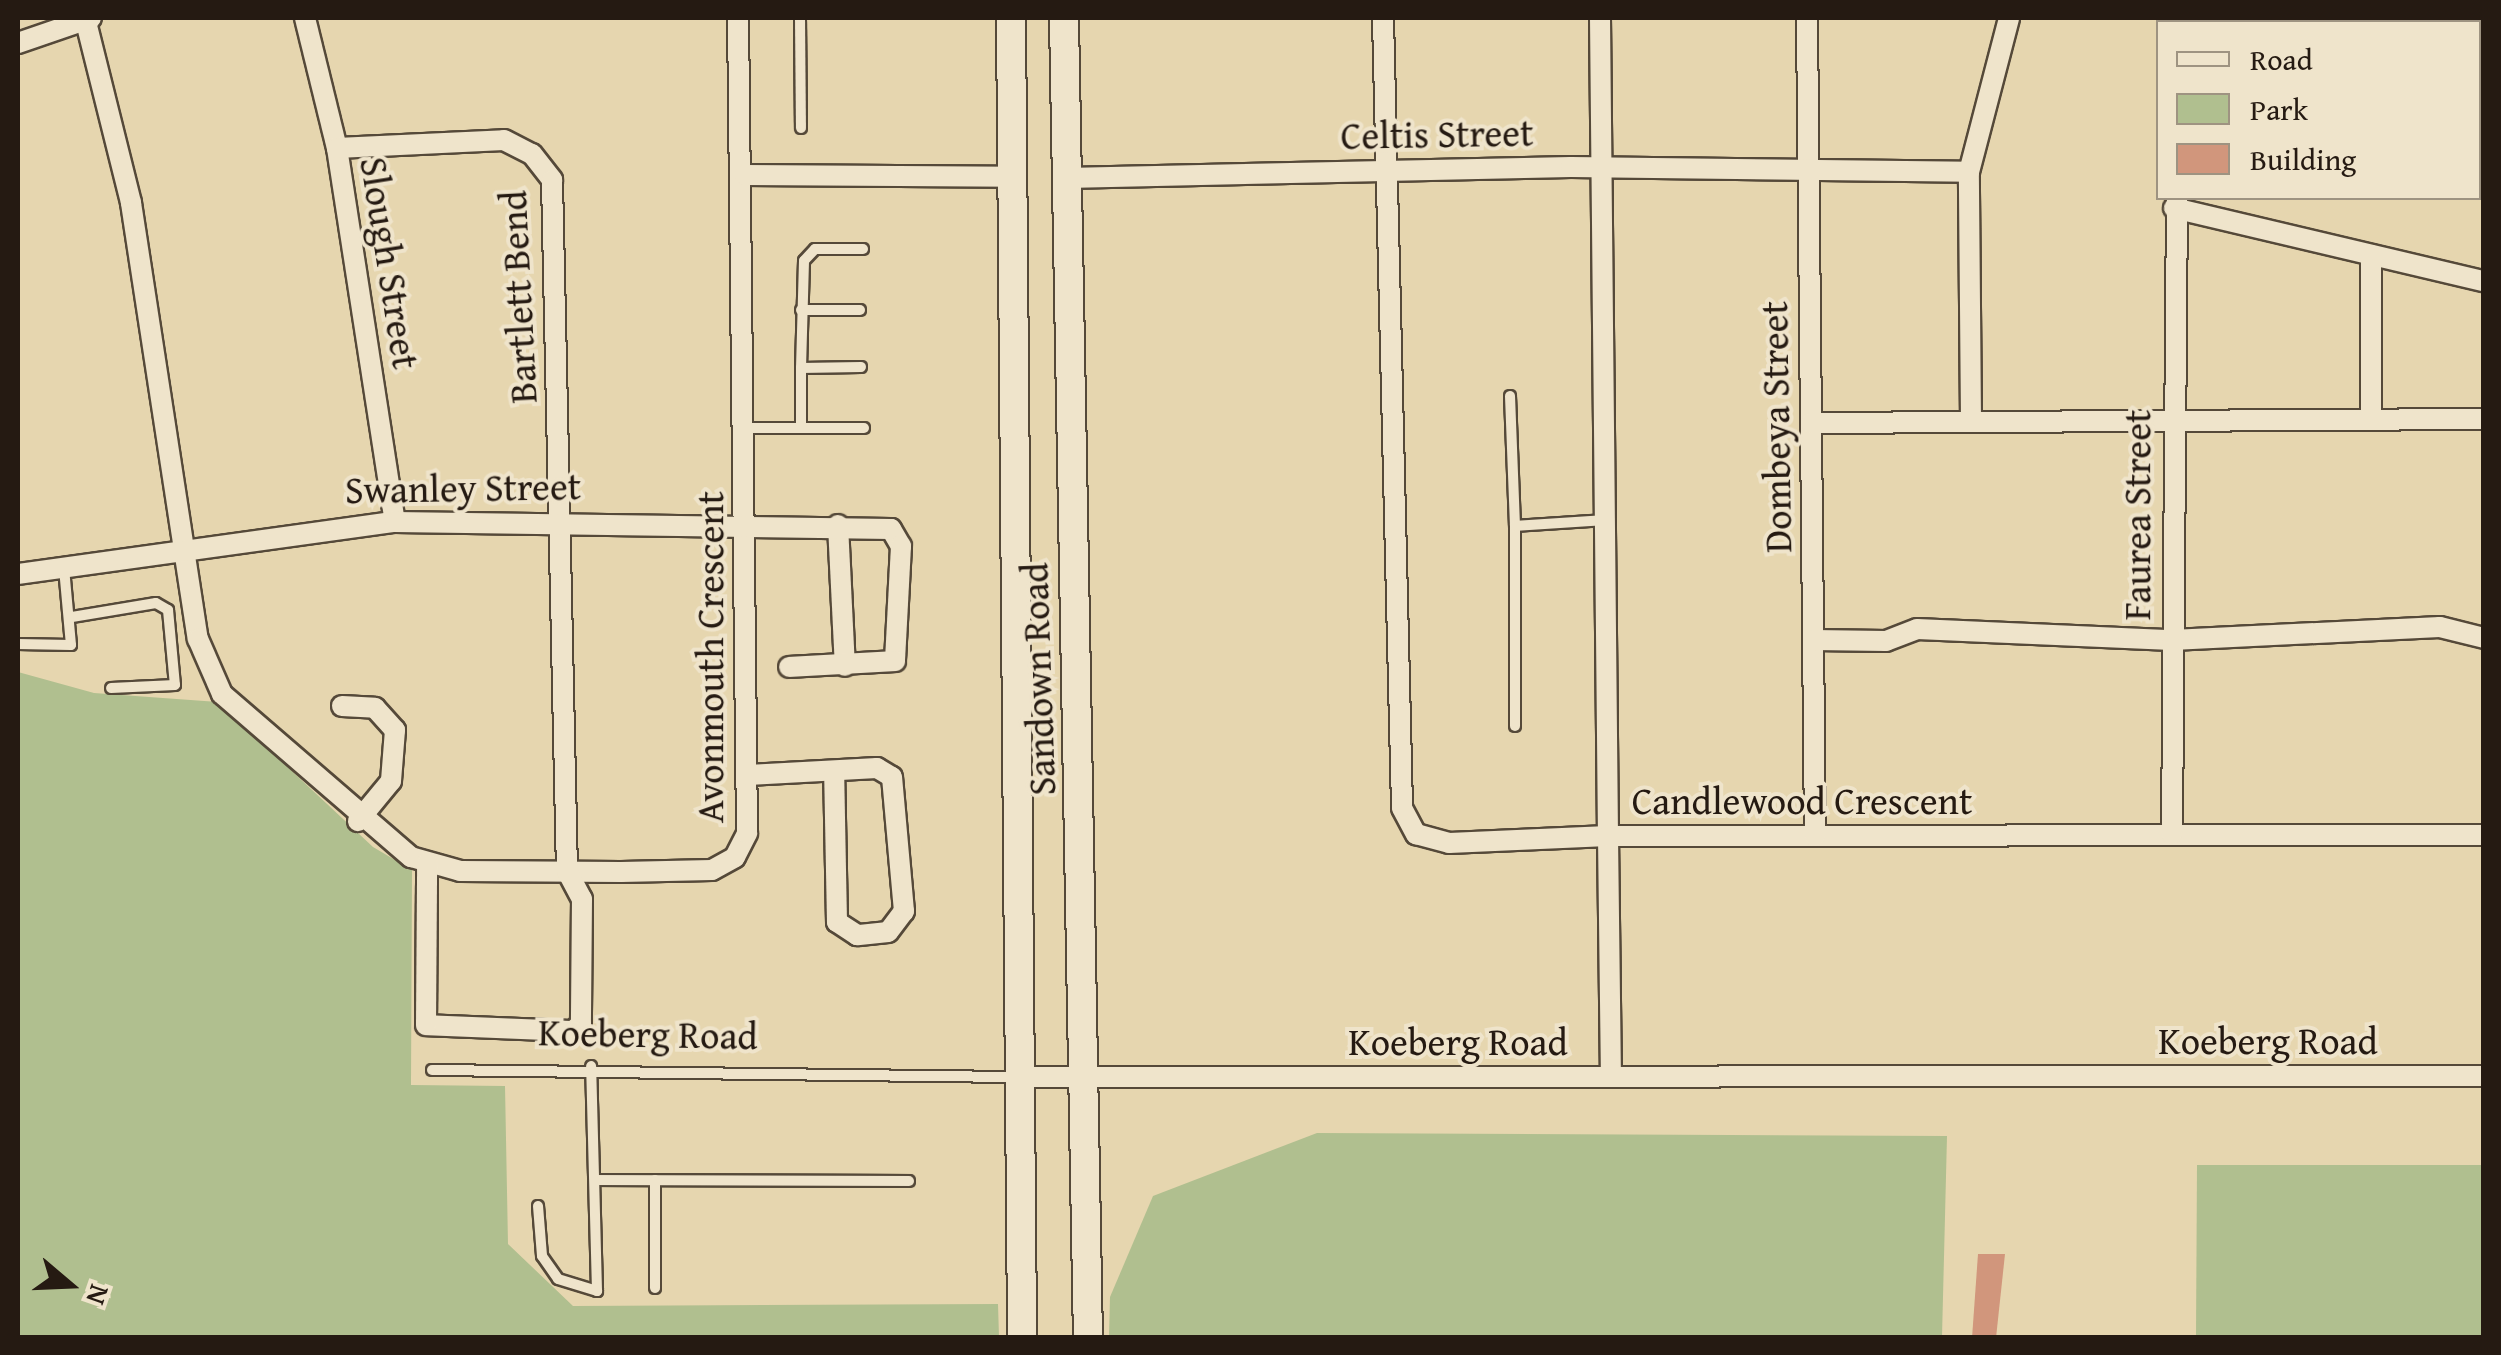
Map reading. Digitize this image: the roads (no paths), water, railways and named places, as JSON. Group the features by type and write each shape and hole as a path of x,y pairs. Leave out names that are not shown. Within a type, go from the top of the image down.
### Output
{"main road":[{"name":"Sandown Road","path":"1011,18 1022,1338"},
{"name":"Sandown Road","path":"1064,18 1087,1078 1088,1338"}],"street":[{"name":"Avonmouth Crescent","path":"87,18 131,202 198,639 222,694 358,821 427,863 567,872 721,866 746,838 745,176 738,18"},
{"path":"18,43 87,18"},
{"name":"Slough Street","path":"306,18 337,148 395,522"},
{"path":"1383,18 1402,808 1416,834 1449,842 1608,836 1611,1076"},
{"name":"Candlewood Crescent","path":"1600,18 1608,836 2484,835"},
{"name":"Dombeya Street","path":"1807,18 1815,836"},
{"path":"1970,420 1969,172 2009,18"},
{"name":"Bartlett Bend","path":"337,148 504,140 546,170 562,521"},
{"name":"Celtis Street","path":"1066,178 1385,170 1969,172"},
{"path":"745,176 1013,177"},
{"path":"2175,203 2484,281"},
{"name":"Faurea Street","path":"2172,834 2175,203"},
{"path":"2371,254 2371,419"},
{"path":"1811,422 2484,419"},
{"path":"427,863 420,903 432,1030 581,1024 582,899 567,872 562,521"},
{"name":"Swanley Street","path":"18,574 184,547 395,522 745,521 891,529 901,546 900,654 888,664 845,666"},
{"path":"789,667 845,666 838,525"},
{"path":"1813,640 1886,641 1917,629 2172,640 2421,627 2484,638"},
{"path":"342,706 375,708 395,730 392,782 358,821"},
{"path":"748,775 877,768 895,784 904,911 888,932 857,935 838,922 834,771"},
{"name":"Koeberg Road","path":"1018,1077 2484,1076"}],"lane":[{"path":"800,18 802,128"},
{"path":"801,428 801,310 808,255 864,248"},
{"path":"801,310 860,310"},
{"path":"801,368 861,367"},
{"path":"1510,396 1515,526 1515,726"},
{"path":"747,428 864,428"},
{"path":"1515,526 1605,520"},
{"path":"18,644 70,644 72,617 64,567"},
{"path":"72,617 156,602 168,610 175,685 111,688"},
{"path":"538,1206 542,1256 568,1288 594,1292 592,1066"},
{"name":"Koeberg Road","path":"432,1070 592,1066 1018,1077"},
{"path":"596,1180 909,1182"},
{"path":"655,1180 655,1288"}]}
